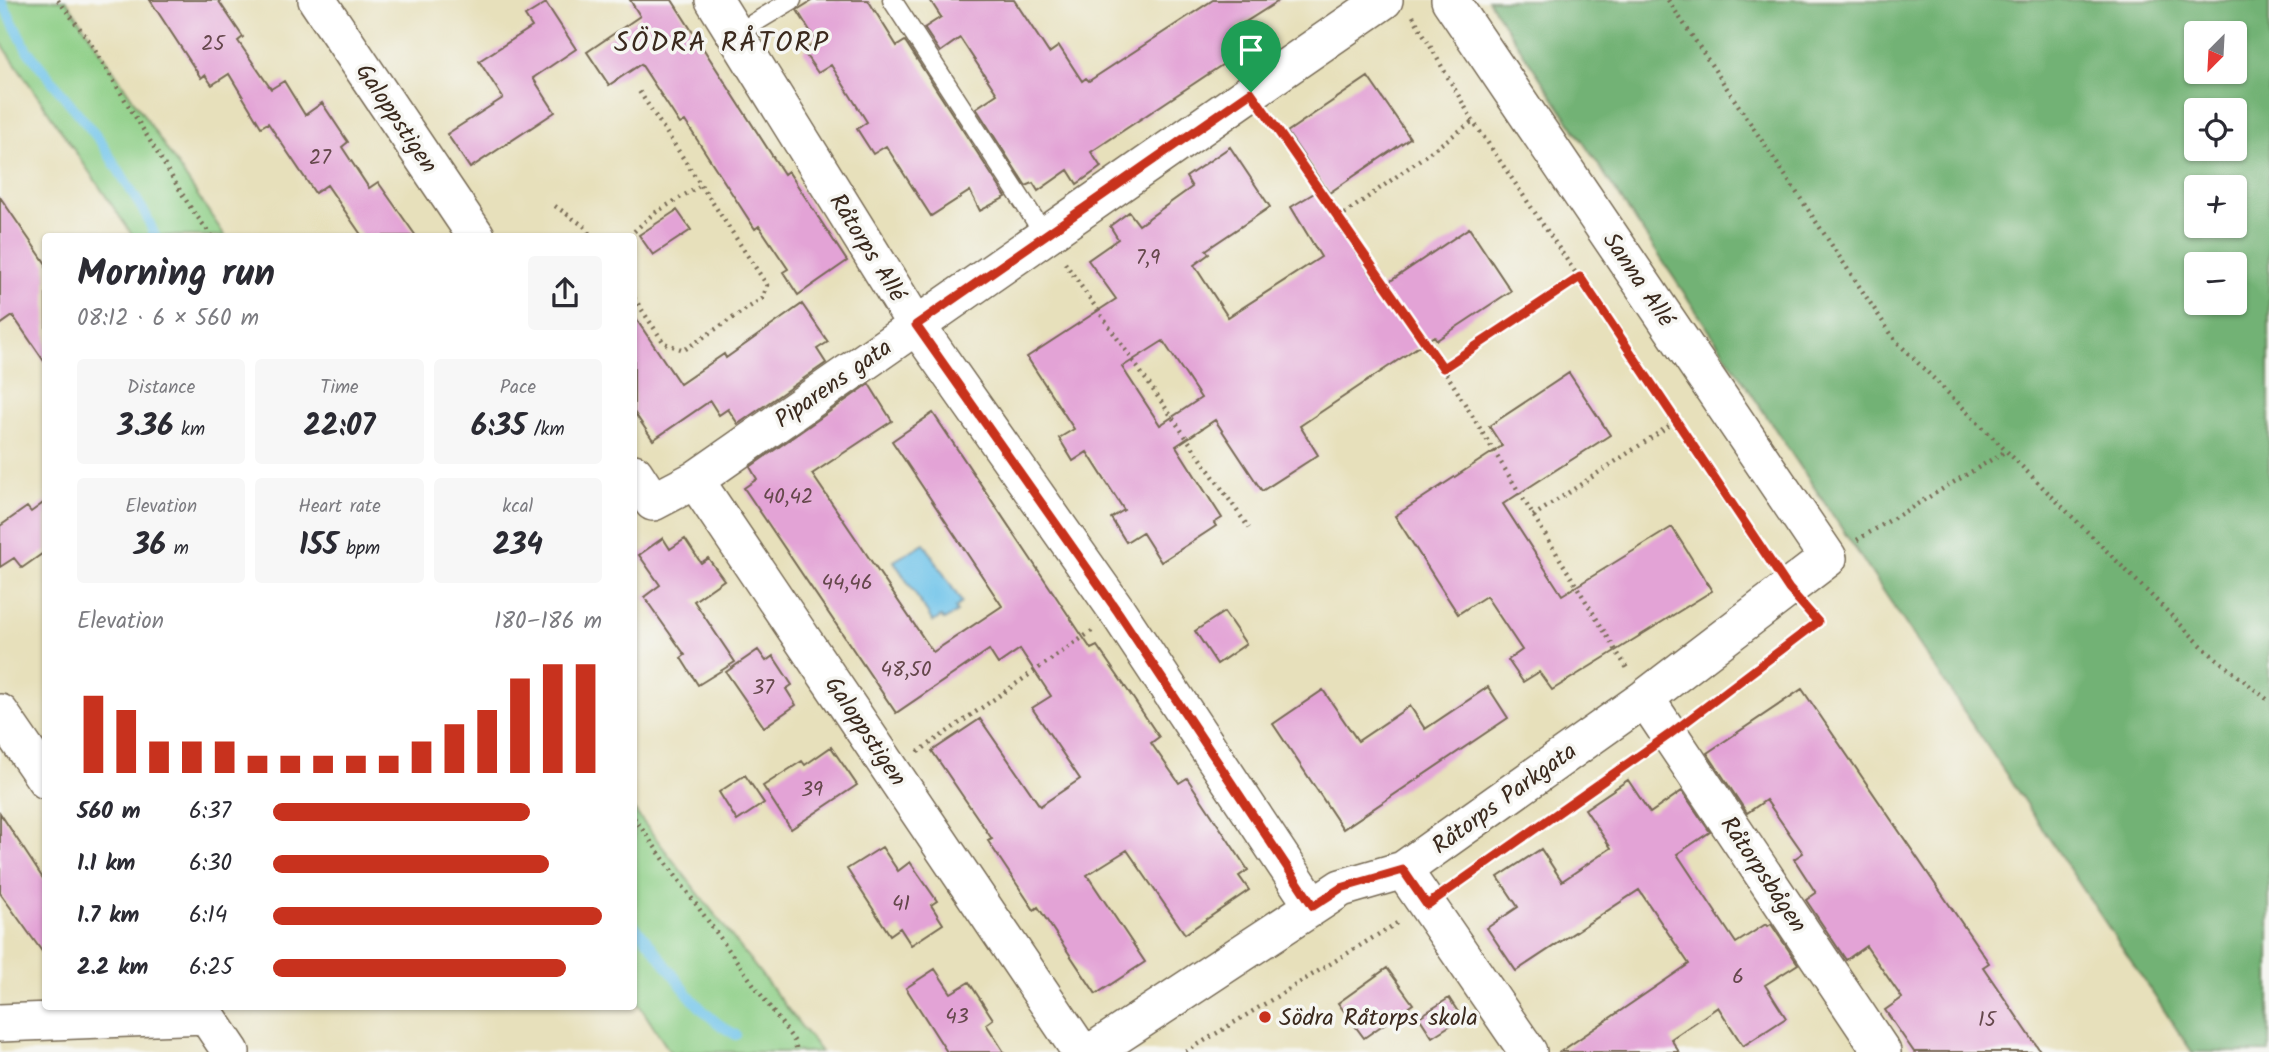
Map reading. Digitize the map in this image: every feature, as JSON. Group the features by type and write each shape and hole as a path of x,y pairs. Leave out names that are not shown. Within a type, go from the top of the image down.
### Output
{"street":[{"name":"Galoppstigen","path":"317,0 475,233"},
{"name":"Råtorps Allé","path":"714,0 916,325 1118,612 1313,906"},
{"name":"Sanna Allé","path":"1450,0 1828,558"},
{"name":"Piparens gata","path":"695,480 1044,234 1156,161 1251,92 1398,6"},
{"path":"637,478 653,502 695,480"},
{"name":"Galoppstigen","path":"695,480 1081,1052"},
{"name":"Råtorps Parkgata","path":"1092,1052 1341,888 1403,870 1645,698 1828,558"},
{"name":"Råtorpsbågen","path":"1645,698 1882,1052"},
{"path":"0,713 42,774"},
{"path":"1403,870 1528,1052"},
{"path":"0,1023 203,1011 231,1052"}],"lane":[{"path":"736,34 792,0"},
{"path":"892,0 1044,234"}],"path":[{"path":"58,0 88,39 192,210 210,233"},
{"path":"1668,0 1895,340 2207,652 2269,701"},
{"path":"1186,1052 1427,905 1670,734 1818,622 1789,589 1675,422 1398,6"},
{"path":"637,88 767,285 763,298 684,350 664,343 637,302"},
{"path":"1251,92 1443,368 1645,698"},
{"path":"1339,218 1473,121"},
{"path":"632,233 653,214 701,185"},
{"path":"555,206 584,226 589,233"},
{"path":"1044,234 1249,528"},
{"path":"1443,368 1580,277"},
{"path":"1533,516 1675,422"},
{"path":"1828,558 2006,451"},
{"path":"892,769 1118,612"},
{"path":"637,822 795,1042 797,1052"}],"green space":[{"path":"0,0 66,0 223,233 131,233 0,41"},
{"path":"1488,0 2269,0 2269,1052 2192,1052"},
{"path":"637,814 821,1052 670,1052 637,1002"}],"water":[{"path":"924,543 962,603 955,608 957,612 944,620 941,617 933,622 894,561"}],"building":[{"path":"150,0 218,0 243,37 238,41 271,89 284,81 305,115 322,103 348,142 342,147 369,188 378,182 414,233 360,233 327,185 315,193 268,123 261,127 229,74 212,85 205,75 201,78"},
{"path":"630,0 672,0 784,174 788,171 847,261 798,295 783,272 788,269 759,226 755,229 685,121 680,124 641,64 609,85 587,52 640,16"},
{"path":"813,0 868,0 897,46 905,41 1006,197 980,211 970,191 931,216 886,146 873,154 857,129 867,122 831,65 818,73 803,51 817,42 797,10"},
{"path":"930,0 1014,0 1049,53 1059,46 1082,81 1086,78 1089,81 1213,0 1280,0 1236,28 1249,47 1091,152 1101,167 1077,184 1068,170 1038,191 1033,183 1026,186 976,108 997,94 960,38 940,52 924,28 941,17"},
{"path":"546,3 576,49 533,78 555,112 470,168 447,134 503,98 479,61 532,27 525,16"},
{"path":"1368,77 1410,138 1329,193 1287,132"},
{"path":"1230,147 1270,207 1206,250 1209,254 1194,265 1228,317 1321,257 1291,207 1316,192 1380,288 1469,228 1511,291 1437,340 1434,336 1300,426 1318,455 1262,491 1215,420 1176,446 1222,518 1214,523 1216,526 1161,562 1142,532 1126,542 1111,518 1124,510 1087,452 1073,461 1059,438 1074,429 1027,357 1116,299 1088,260 1118,239 1110,226 1129,212 1139,225 1192,187 1186,177","holes":["1163,341 1201,398 1160,425 1122,367"]},
{"path":"0,197 42,258 42,358 13,316 0,325"},
{"path":"677,210 691,230 653,255 639,235"},
{"path":"802,304 828,342 817,349 826,363 738,424 728,409 719,415 710,401 653,440 637,416 637,320 680,384 724,354 726,358"},
{"path":"1569,373 1610,435 1503,504 1562,595 1672,527 1712,591 1552,690 1539,672 1523,682 1508,660 1522,650 1486,596 1458,614 1395,516 1502,446 1489,426"},
{"path":"869,384 892,421 812,474 933,652 1002,606 892,441 933,413 1091,649 1097,646 1159,737 1151,743 1179,783 1187,778 1248,870 1239,876 1249,890 1185,934 1127,850 1087,875 1145,962 1096,994 1038,907 1034,910 988,841 992,839 932,751 980,719 1040,806 1080,779 1032,708 1051,696 1020,649 998,664 989,650 896,713 744,488 757,479 750,467"},
{"path":"42,504 42,554 22,568 14,558 0,567 0,526 27,507 31,512"},
{"path":"663,538 670,549 685,539 701,563 708,558 724,580 694,601 735,662 698,685 681,658 685,655 644,597 660,585 639,555"},
{"path":"1224,612 1246,644 1217,664 1195,631"},
{"path":"758,650 766,661 773,656 792,685 786,689 796,705 764,727 726,672"},
{"path":"1488,687 1508,718 1343,829 1273,724 1323,690 1358,741 1410,706 1425,729"},
{"path":"1802,689 1989,963 1983,967 2041,1052 1914,1052 1885,1010 1902,998 1866,946 1846,960 1806,900 1816,893 1794,859 1803,853 1766,800 1747,813 1707,753"},
{"path":"831,747 857,785 791,829 763,786 802,761 805,765"},
{"path":"745,775 764,803 737,821 719,792"},
{"path":"1628,780 1650,813 1682,791 1710,832 1677,854 1736,943 1766,924 1771,924 1798,964 1765,985 1786,1018 1743,1046 1718,1007 1671,1039 1679,1052 1560,1052 1689,964 1639,890 1516,971 1487,928 1518,907 1498,877 1541,849 1562,881 1611,848 1585,809"},
{"path":"0,813 42,877 42,951 0,893"},
{"path":"882,847 898,871 910,862 937,901 931,905 943,924 911,945 900,928 890,935 847,869"},
{"path":"1387,968 1413,1004 1364,1038 1338,1003"},
{"path":"935,969 951,993 969,982 993,1019 986,1024 1004,1052 947,1052 906,988"},
{"path":"1449,998 1462,1018 1432,1037 1419,1017"}],"waterway":[{"path":"1,0 27,50 101,142 146,215 154,233"},
{"path":"637,928 692,999 720,1025 736,1035"}],"place":[{"name":"Södra Råtorps skola","path":"1265,1017"}],"district":[{"name":"SÖDRA RÅTORP","path":"722,41"}],"route":[{"path":"1251,92 1443,368 1580,277 1789,589 1818,622 1670,734 1427,905 1403,870 1341,888 1313,906 1118,612 916,325 1044,234 1156,161 1251,92"}]}
